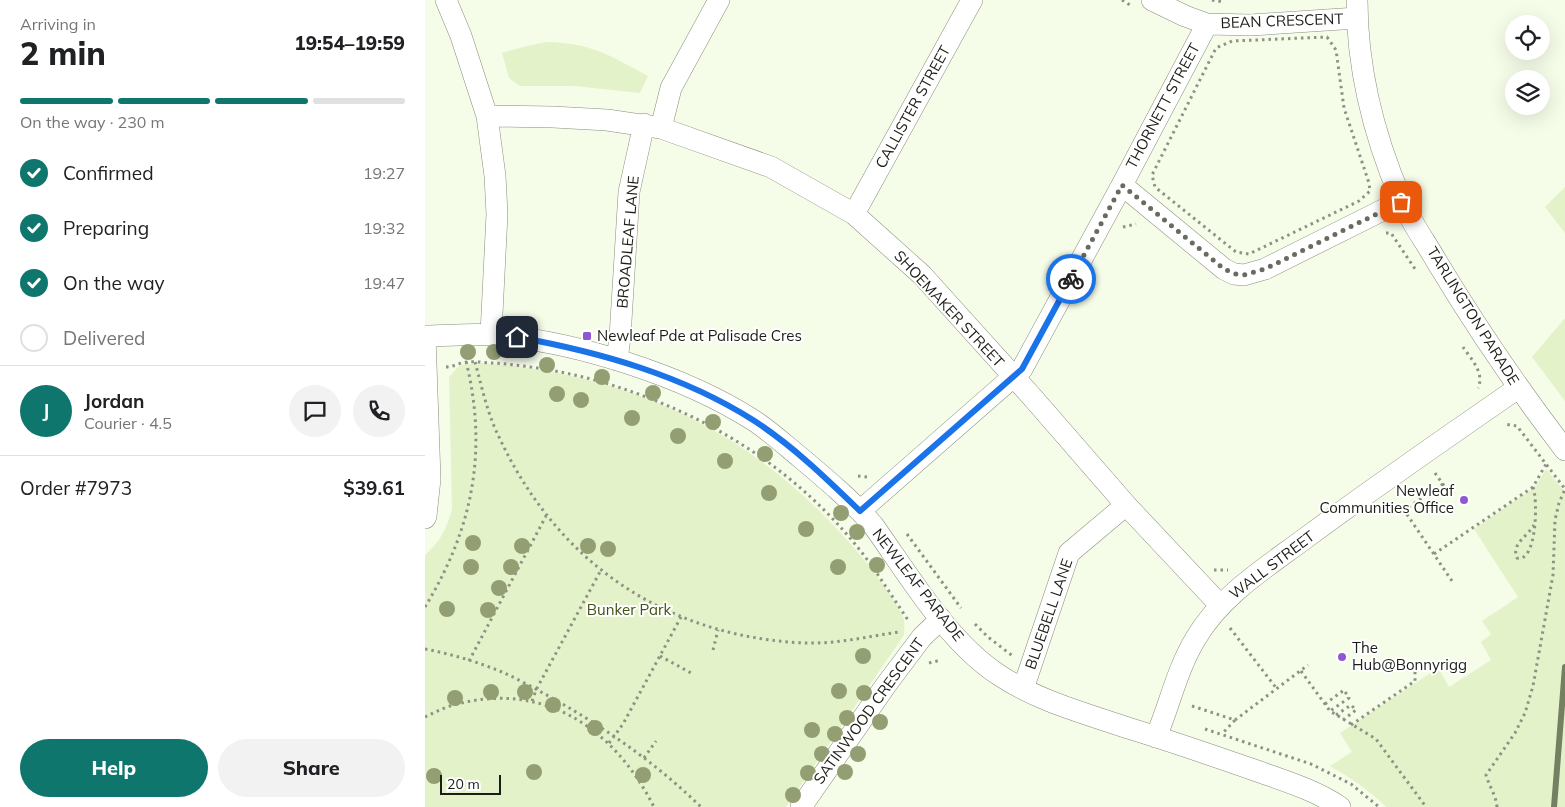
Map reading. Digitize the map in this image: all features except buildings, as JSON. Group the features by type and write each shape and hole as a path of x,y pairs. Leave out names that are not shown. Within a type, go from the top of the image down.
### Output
{"street":[{"path":"446,0 461,36 487,116 495,176 497,214 491,334"},
{"name":"BROADLEAF LANE","path":"617,360 629,192 653,126 671,88 719,0"},
{"name":"CALLISTER STREET","path":"854,214 972,0"},
{"name":"BEAN CRESCENT","path":"1153,0 1185,16 1207,24 1251,25 1357,9"},
{"name":"TARLINGTON PARADE","path":"1357,9 1368,102 1383,153 1401,202 1458,296 1518,388 1565,450"},
{"name":"THORNETT STREET","path":"860,511 1022,369 1207,24"},
{"name":"SHOEMAKER STREET","path":"487,116 553,116 653,126 771,167 854,214 922,275 1126,505 1221,605"},
{"path":"1122,185 1220,266 1235,274 1244,275 1265,269 1401,202"},
{"name":"NEWLEAF PARADE","path":"425,336 491,334 536,341 617,360 689,386 754,421 835,486 873,525 941,619 974,655 997,674 1023,689 1067,708 1302,787 1340,807"},
{"path":"425,336 430,479 427,516 425,518"},
{"name":"WALL STREET","path":"1157,737 1178,673 1196,638 1221,605 1242,586 1361,497 1518,388"},
{"name":"BLUEBELL LANE","path":"1023,689 1069,553 1126,505"},
{"name":"SATINWOOD CRESCENT","path":"801,807 922,637 941,619"}],"path":[{"path":"1211,0 1227,2"},
{"path":"1333,44 1327,37 1233,40 1216,48 1152,175 1155,187 1236,252 1249,254 1359,201 1370,191"},
{"path":"1120,227 1139,224"},
{"path":"1379,232 1391,232"},
{"path":"425,607 455,550 465,521 472,490 476,458 476,424 466,362"},
{"path":"451,367 466,362 475,362 524,366 579,375 639,393 705,422 763,458 818,504 863,555 908,620"},
{"path":"475,362 487,409 499,437 527,489 546,516 572,545 601,570 642,598 681,617 718,630 787,642 845,642 899,632"},
{"path":"1497,807 1486,775 1515,733 1525,713 1533,686 1553,576 1555,520 1565,489 1517,426 1503,424"},
{"path":"1433,554 1533,488 1546,464"},
{"path":"1435,473 1444,486 1404,510 1454,584"},
{"path":"1533,488 1535,494 1534,526 1533,540 1525,557 1517,558 1515,549 1517,544 1529,534 1534,526"},
{"path":"469,661 546,516"},
{"path":"902,527 962,610"},
{"path":"532,702 536,690 601,570"},
{"path":"609,743 623,724 681,617"},
{"path":"974,623 988,637 1015,658"},
{"path":"1230,628 1277,689"},
{"path":"713,650 718,630"},
{"path":"425,649 503,672 575,711 643,758 688,794 701,807"},
{"path":"660,656 693,674"},
{"path":"1222,734 1235,720 1309,665"},
{"path":"1351,725 1415,681 1415,667"},
{"path":"1301,671 1330,711 1376,739 1426,807"},
{"path":"1325,704 1344,690 1349,698 1330,711"},
{"path":"425,717 448,706 477,700 510,698 532,702 562,712 582,722 609,743 628,763 654,807"},
{"path":"1336,715 1351,705 1356,710 1343,720"},
{"path":"1192,706 1235,720"},
{"path":"643,758 657,741"}],"green space":[{"path":"546,42 576,45 600,51 648,76 640,93 574,86 520,86 509,78 502,53"},
{"path":"1565,187 1565,233 1545,207"},
{"path":"1565,318 1565,401 1532,357"},
{"name":"Bunker Park","path":"479,363 536,369 590,380 642,397 691,418 737,444 780,476 821,513 864,560 892,597 904,620 904,635 786,807 425,807 425,555 442,534 452,509 449,377 460,365"},
{"path":"1546,469 1565,492 1565,807 1386,807 1373,795 1330,766 1352,752 1340,733 1438,668 1449,687 1491,660 1481,642 1491,634 1482,621 1518,597 1474,529 1536,486"}],"waterway":[{"path":"1554,807 1565,667"}],"way so far":[{"path":"1071,279 1122,185 1224,269 1235,274 1244,275 1265,269 1401,202"}],"place":[{"name":"Newleaf Pde at Palisade Cres","path":"587,336"},
{"name":"Newleaf Communities Office","path":"1464,500"},
{"name":"The Hub@Bonnyrigg","path":"1342,657"}],"route":[{"path":"517,337 617,360 689,386 739,411 772,434 835,486 860,511 1022,369 1071,279"}]}
